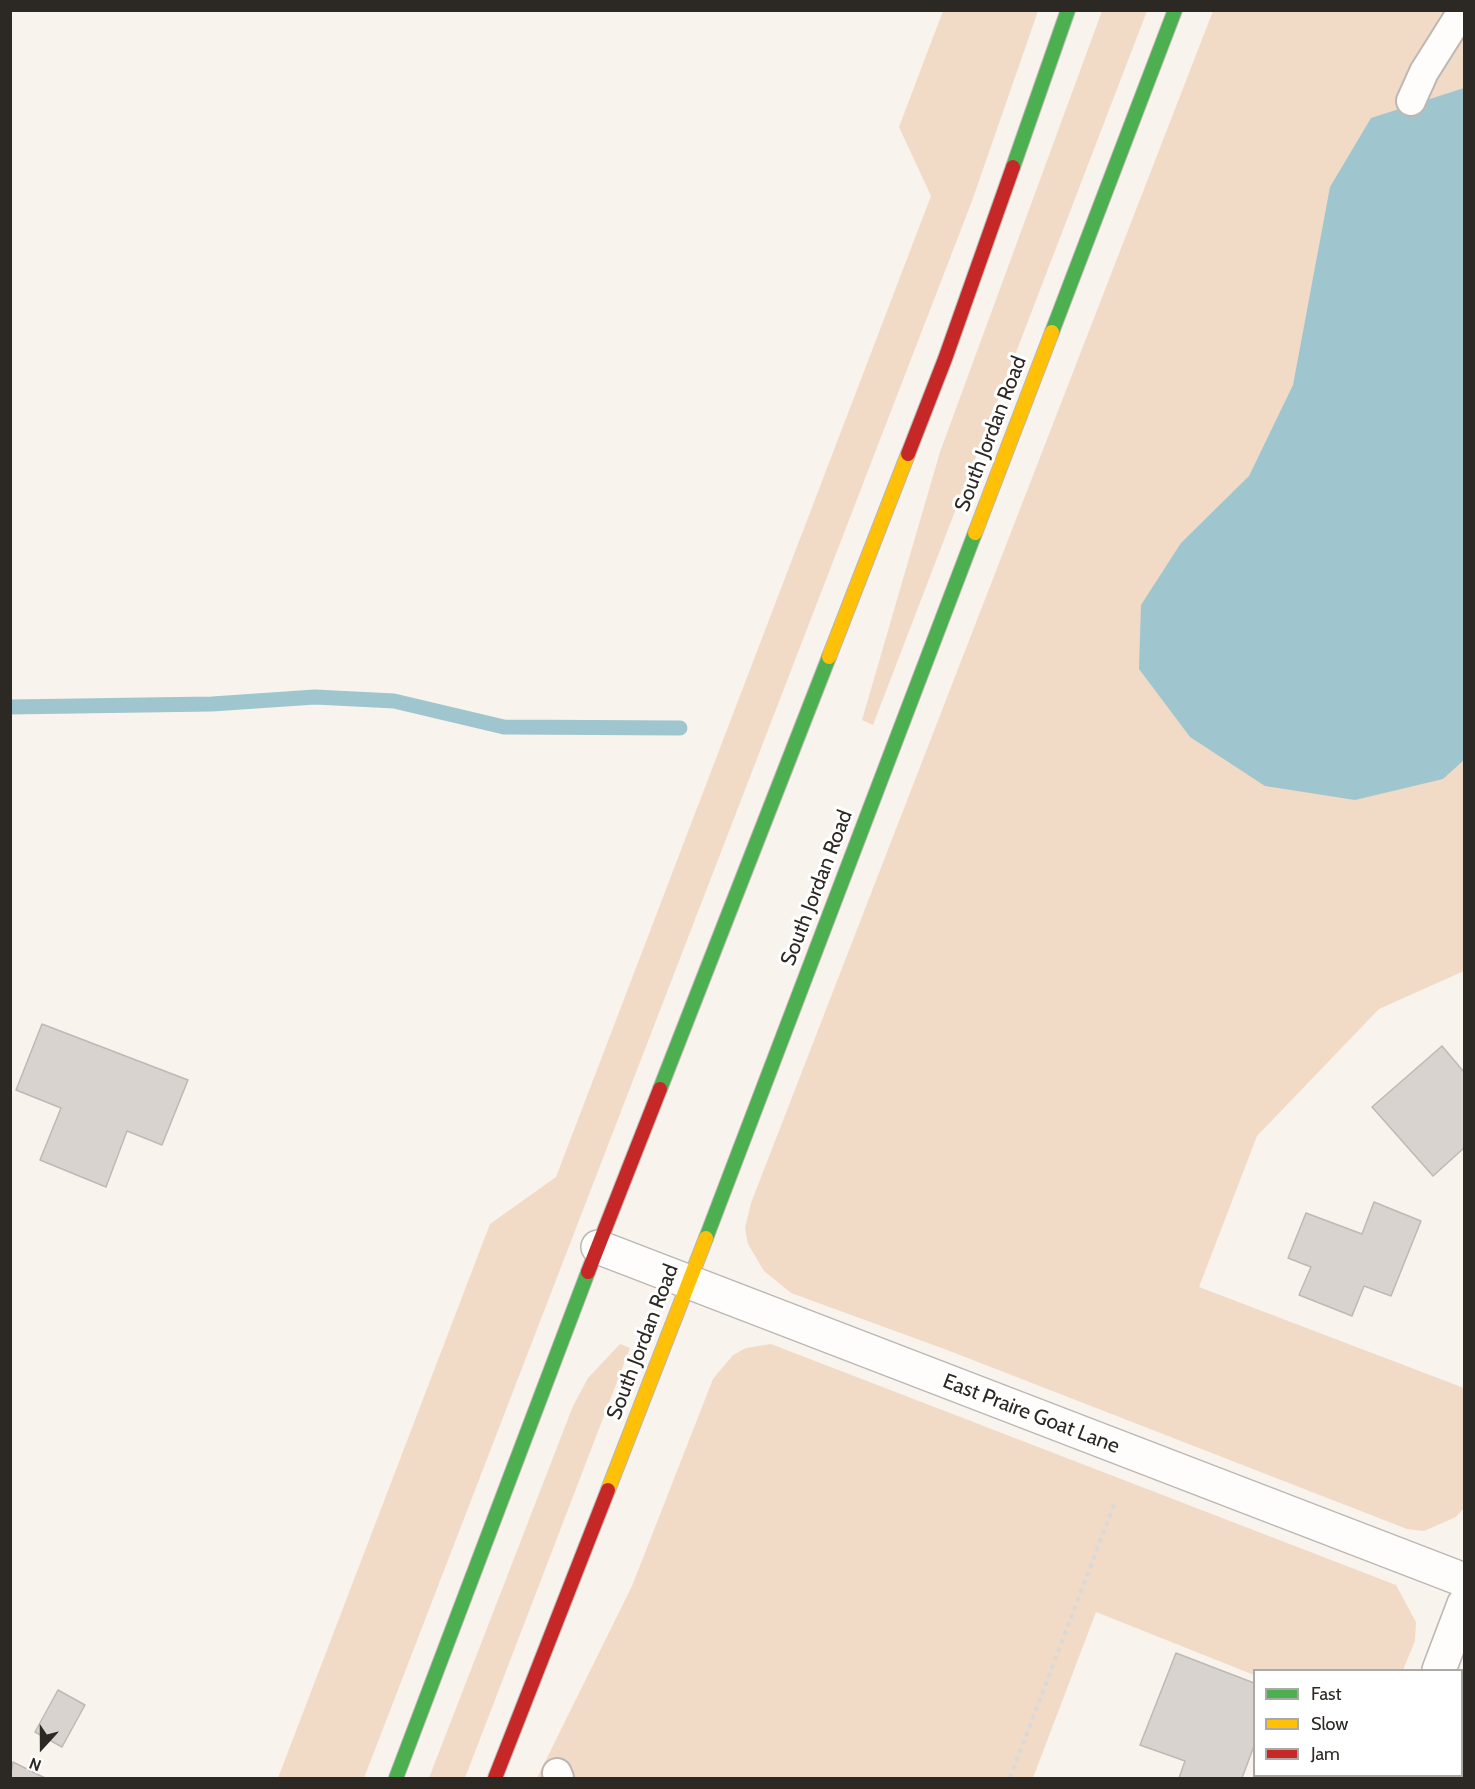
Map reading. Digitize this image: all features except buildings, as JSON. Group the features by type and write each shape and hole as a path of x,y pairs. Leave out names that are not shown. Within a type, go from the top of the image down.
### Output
{"main road":[{"path":"396,1779 598,1247 945,359 1068,10"},
{"name":"South Jordan Road","path":"495,1779 689,1282 1175,10"}],"street":[{"name":"East Praire Goat Lane","path":"598,1247 1464,1581"},
{"path":"1440,1669 1464,1604"}],"lane":[{"path":"1411,101 1424,72 1463,10"}],"path":[{"path":"1010,1779 1115,1502"}],"shaded area":[{"path":"943,11 1038,11 972,201 364,1778 278,1778 490,1224 556,1177 931,196 899,127"},
{"path":"1102,11 1147,11 873,725 862,720 940,452"},
{"path":"1213,11 1464,11 1464,971 1379,1009 1257,1136 1199,1287 1464,1388 1464,1508 1456,1517 1424,1531 1407,1529 947,1350 791,1293 764,1271 748,1244 745,1228 751,1203"},
{"path":"620,1344 630,1348 465,1778 429,1778 573,1406 588,1378"},
{"path":"771,1344 1396,1585 1416,1622 1415,1641 1403,1669 1253,1669 1253,1675 1096,1612 1033,1778 537,1778 632,1586 713,1379 733,1355 746,1348"}],"water":[{"path":"1464,88 1464,760 1443,779 1355,800 1265,786 1190,737 1139,669 1141,605 1181,543 1249,476 1293,385 1330,187 1371,118"}],"waterway":[{"path":"10,707 212,704 315,697 394,701 504,727 680,728"}],"traffic: fast":[{"path":"1013,167 1068,10"},
{"path":"1052,332 1175,10"},
{"path":"706,1238 975,533"},
{"path":"660,1089 829,657"},
{"path":"396,1778 588,1272"}],"traffic: slow":[{"path":"975,533 1052,332"},
{"path":"829,657 908,454"},
{"path":"608,1490 706,1238"}],"traffic: jam":[{"path":"908,454 945,359 1013,167"},
{"path":"588,1272 660,1089"},
{"path":"495,1778 608,1490"}]}
